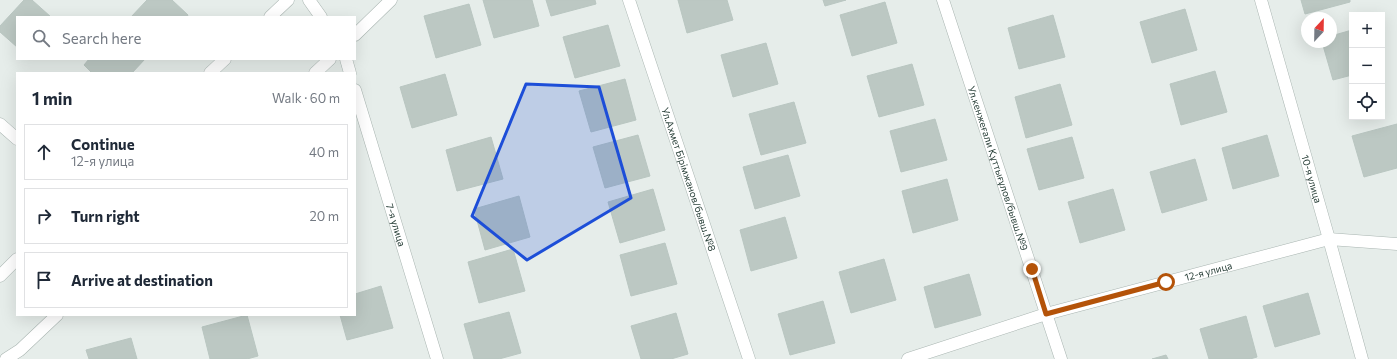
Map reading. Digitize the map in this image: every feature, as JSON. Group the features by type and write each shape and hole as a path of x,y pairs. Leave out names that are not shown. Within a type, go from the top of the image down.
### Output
{"street":[{"path":"271,16 288,0"},
{"path":"309,0 320,16"},
{"path":"356,34 391,0"},
{"name":"Ул.Ахмет Бірімжанов/бывш.№8","path":"629,0 749,359"},
{"name":"Ул.кенжеғали Құттығұлов/бывш.№9","path":"943,0 1061,359"},
{"name":"10-я улица","path":"1261,0 1362,359"},
{"path":"211,72 224,60"},
{"path":"316,72 329,60"},
{"path":"346,60 350,72"},
{"name":"7-я улица","path":"356,93 437,359"},
{"path":"0,124 16,138"},
{"name":"12-я улица","path":"908,359 1046,314 1329,239 1397,244"},
{"path":"0,276 16,260"},
{"path":"6,359 20,350 56,316"}],"highlighted area":[{"path":"526,84 599,87 631,198 527,260 472,216"}],"building":[{"path":"24,0 32,0 50,16 16,16 16,46 0,32 0,26"},
{"path":"147,0 172,0 188,15 188,16 132,16"},
{"path":"483,0 532,0 539,26 494,38"},
{"path":"546,0 595,0 596,4 551,16"},
{"path":"678,0 727,0 733,20 687,33"},
{"path":"823,0 846,0 825,6"},
{"path":"1301,0 1350,0 1350,2 1312,12 1304,12"},
{"path":"885,2 897,43 852,56 840,15"},
{"path":"469,4 481,45 436,58 424,16"},
{"path":"1185,9 1197,50 1152,63 1140,22"},
{"path":"1053,15 1065,57 1019,69 1008,28"},
{"path":"608,25 620,66 575,78 563,37"},
{"path":"1349,31 1349,76 1333,80 1324,48 1337,48 1337,34"},
{"path":"766,43 778,84 733,97 721,55"},
{"path":"88,60 144,60 133,72 91,72 84,65"},
{"path":"912,64 924,105 879,117 867,76"},
{"path":"1215,71 1227,112 1181,125 1170,84"},
{"path":"445,74 457,115 412,128 400,87"},
{"path":"625,79 636,120 591,132 579,91"},
{"path":"1060,84 1072,125 1026,138 1015,97"},
{"path":"794,102 806,143 761,155 749,114"},
{"path":"935,119 947,160 901,172 890,131"},
{"path":"1397,124 1397,168 1364,177 1352,136"},
{"path":"638,135 650,176 605,188 593,147"},
{"path":"1267,135 1279,176 1233,189 1222,148"},
{"path":"491,137 503,179 457,191 446,150"},
{"path":"1072,137 1084,178 1039,190 1027,149"},
{"path":"788,155 800,196 755,209 743,167"},
{"path":"1195,159 1207,200 1162,213 1150,172"},
{"path":"947,179 958,220 913,233 902,191"},
{"path":"653,189 665,230 620,243 608,202"},
{"path":"1113,189 1125,230 1080,243 1068,202"},
{"path":"519,196 530,237 485,250 474,209"},
{"path":"785,217 797,258 751,271 740,230"},
{"path":"665,243 677,284 631,296 620,255"},
{"path":"513,249 525,291 479,303 468,262"},
{"path":"884,259 896,300 851,313 839,272"},
{"path":"969,274 981,315 935,328 924,287"},
{"path":"381,286 393,328 347,340 340,316 356,316 356,294"},
{"path":"1308,293 1320,334 1275,347 1263,306"},
{"path":"823,301 835,343 790,355 778,314"},
{"path":"509,312 521,353 499,359 474,359 464,324"},
{"path":"676,313 688,354 671,359 641,359 631,326"},
{"path":"247,316 258,356 247,359 210,359 202,327"},
{"path":"1246,316 1257,357 1250,359 1209,359 1200,329"},
{"path":"131,338 137,359 89,359 86,350"},
{"path":"1166,355 1168,359 1152,359"}],"route":[{"path":"1032,269 1046,314 1166,282"}]}
